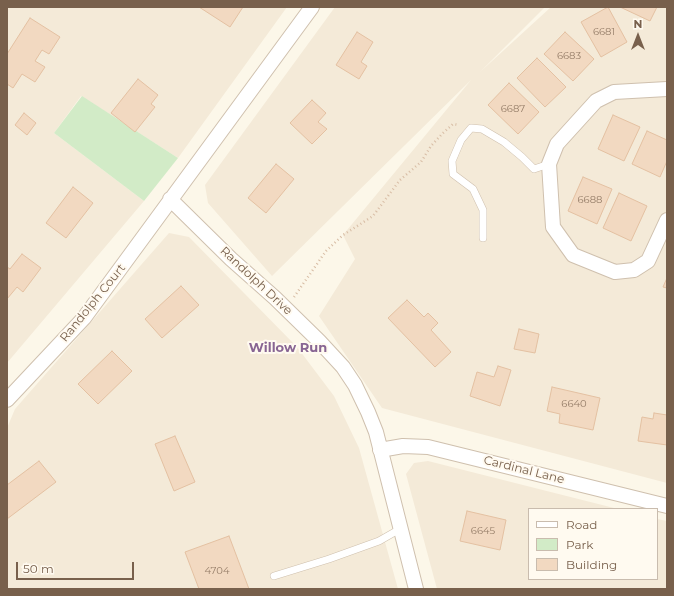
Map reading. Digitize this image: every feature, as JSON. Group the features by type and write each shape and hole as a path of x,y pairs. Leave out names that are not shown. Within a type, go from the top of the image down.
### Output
{"street":[{"path":"170,199 312,7"},
{"path":"667,89 614,92 596,102 557,144 549,164 553,227 573,255 615,272 634,270 648,261 667,220"},
{"name":"Randolph Drive","path":"170,199 231,259 286,309 343,367 355,385 376,432 416,589"},
{"name":"Randolph Court","path":"7,400 84,318 170,199"},
{"name":"Cardinal Lane","path":"380,450 403,446 428,447 667,506"}],"lane":[{"path":"483,238 484,210 473,189 453,174 452,161 461,140 471,128 482,129 504,142 534,169 549,164"},
{"path":"274,576 329,559 379,541 400,529"}],"path":[{"path":"286,309 326,251 343,235 373,216 400,180 421,162 431,146 453,124"}],"shaded area":[{"path":"7,7 287,7 178,158 81,96 54,133 144,201 7,363"},
{"path":"335,7 545,7 480,72 551,7 667,7 667,483 382,408 319,316 355,259 343,235 471,80 272,276 208,203 205,185"},
{"path":"169,233 189,237 297,347 334,396 359,448 398,589 7,589 7,428 15,409"},
{"path":"428,461 614,508 528,508 528,580 658,580 658,519 667,521 667,589 437,589 406,474 414,463"}],"green space":[{"path":"82,96 178,158 144,201 54,133"}],"building":[{"path":"199,7 243,7 230,27"},
{"path":"608,7 627,42 601,57 581,22"},
{"path":"620,7 657,7 650,21"},
{"path":"30,18 60,37 49,54 42,50 35,61 45,67 35,82 22,74 13,88 7,84 7,54"},
{"path":"357,32 373,42 361,62 367,66 359,79 336,65"},
{"path":"565,32 594,59 573,81 544,54"},
{"path":"537,58 566,87 545,107 517,78"},
{"path":"138,79 158,95 151,104 155,107 135,132 111,113"},
{"path":"509,83 539,112 518,134 488,105"},
{"path":"312,100 326,113 318,122 327,129 312,144 290,123"},
{"path":"24,113 36,123 27,135 15,125"},
{"path":"613,115 640,127 624,161 598,149"},
{"path":"647,131 667,140 667,161 660,177 632,164"},
{"path":"276,164 294,179 266,213 248,198"},
{"path":"583,177 612,189 597,224 568,211"},
{"path":"73,187 93,203 66,238 46,223"},
{"path":"619,193 647,206 631,241 603,228"},
{"path":"22,254 41,268 23,292 17,287 7,299 7,267 10,269"},
{"path":"667,278 667,288 663,287"},
{"path":"181,286 199,305 162,338 145,319"},
{"path":"407,300 424,317 428,313 438,323 431,330 451,352 435,367 388,318"},
{"path":"519,329 539,334 535,353 514,349"},
{"path":"112,351 132,371 98,404 78,384"},
{"path":"498,366 511,370 500,406 470,396 477,372 494,377"},
{"path":"552,387 600,398 593,430 559,423 560,414 547,411"},
{"path":"654,413 667,415 667,445 638,441 642,417 653,419"},
{"path":"175,436 195,482 174,491 155,444"},
{"path":"39,461 56,482 7,519 7,485"},
{"path":"467,511 506,520 500,550 460,541"},
{"path":"229,536 249,589 199,589 185,552"}],"district":[{"name":"Willow Run","path":"288,348"}]}
